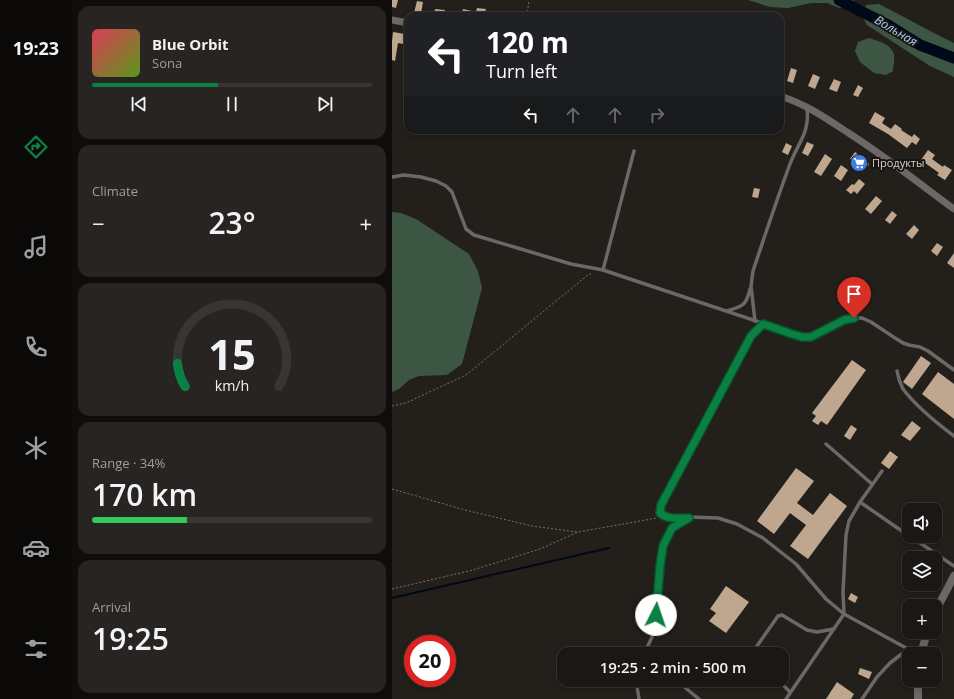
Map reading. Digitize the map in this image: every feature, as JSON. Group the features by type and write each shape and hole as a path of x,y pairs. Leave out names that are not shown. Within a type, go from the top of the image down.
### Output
{"street":[{"path":"392,20 404,22"},
{"path":"784,97 793,100 821,115 872,148 954,209"},
{"path":"942,599 954,576"},
{"path":"918,687 918,699"}],"lane":[{"path":"756,321 751,286 752,271 793,158 807,129 807,107"},
{"path":"603,270 634,151"},
{"path":"392,177 404,175 421,177 436,181 446,186 452,192 466,229 474,235 571,264 603,270 802,337 811,337 844,320 862,318 903,343 920,347 928,351 954,370"},
{"path":"726,311 741,307 747,300 751,286"},
{"path":"763,324 751,336 661,505 660,513 664,517 670,518 718,518 737,524 763,538 796,564 826,599 844,614 904,647"},
{"path":"897,371 903,388 917,405 954,436"},
{"path":"826,444 872,484"},
{"path":"786,699 844,614 843,592 846,535 849,521 860,502 882,471"},
{"path":"860,502 902,531"},
{"path":"647,647 652,637 656,615 663,546 672,528 689,518"},
{"path":"920,543 954,566"},
{"path":"756,647 778,616 782,615 808,630 817,632 834,629"},
{"path":"862,699 882,672 890,663 902,654"},
{"path":"637,687 639,699"},
{"path":"684,687 699,699"},
{"path":"785,687 790,692"}],"path":[{"path":"528,12 529,0"},
{"path":"392,406 406,403 466,375 589,274 603,270"},
{"path":"392,489 465,510 532,526 578,532"},
{"path":"392,589 473,570 540,549 578,532 664,517"}],"green space":[{"path":"748,0 854,0 848,7 839,8 827,3 811,3 788,8 770,7"},
{"path":"879,4 954,43 954,77 930,66 867,25 862,16 866,5"},
{"path":"869,38 891,48 894,57 893,71 886,75 874,73 860,62 855,51 858,42"},
{"path":"392,212 401,213 416,219 469,254 478,271 482,288 462,364 447,375 419,376 409,380 399,389 392,392"}],"building":[{"path":"392,0 398,0 396,8 392,7"},
{"path":"417,1 423,2 421,12 414,12"},
{"path":"477,8 486,9 485,12 476,12"},
{"path":"435,9 445,10 445,12 435,12"},
{"path":"463,9 476,12 463,12"},
{"path":"393,32 404,34 403,44 398,43 395,61 392,60"},
{"path":"791,68 797,70 793,83 787,81"},
{"path":"813,74 820,77 815,89 808,86"},
{"path":"834,79 841,82 837,92 829,89"},
{"path":"858,85 863,88 858,97 853,95"},
{"path":"875,112 885,118 882,123 891,129 895,124 912,137 914,134 920,139 916,145 912,142 907,148 888,134 869,123"},
{"path":"807,142 814,145 808,156 802,153"},
{"path":"786,143 792,146 788,155 782,152"},
{"path":"928,150 935,155 932,159 943,167 944,165 952,170 945,180 937,175 939,173 921,160"},
{"path":"855,152 869,164 864,170 850,159"},
{"path":"825,154 832,159 821,176 814,172"},
{"path":"841,165 848,170 841,181 834,176"},
{"path":"859,179 865,184 857,194 854,191 851,194 846,190 852,184 854,185"},
{"path":"754,188 760,189 758,198 752,197"},
{"path":"876,196 882,201 871,214 865,209"},
{"path":"892,211 897,215 890,224 885,220"},
{"path":"914,225 919,230 912,239 906,234"},
{"path":"937,243 943,247 937,256 931,251"},
{"path":"954,253 954,268 947,263"},
{"path":"921,356 931,363 912,389 903,382"},
{"path":"852,360 866,370 827,425 821,421 818,425 812,421 816,416 812,413"},
{"path":"938,372 954,384 954,419 922,394"},
{"path":"912,421 921,428 910,441 901,435"},
{"path":"851,425 857,429 850,440 844,436"},
{"path":"890,451 898,457 889,469 881,463"},
{"path":"796,468 814,481 797,503 813,515 830,493 847,506 808,559 790,546 806,525 790,513 774,534 757,521"},
{"path":"726,586 749,602 726,633 709,621 716,613 710,609"},
{"path":"851,593 858,597 855,603 848,599"},
{"path":"860,668 872,672 869,679 858,674"},
{"path":"837,682 854,694 851,699 826,699"}],"waterway":[{"name":"Вольная","path":"839,0 888,25 920,45 954,58"},
{"path":"392,598 609,548"}],"place":[{"name":"Продукты","path":"859,163"}],"route":[{"path":"656,615 663,546 672,528 689,518 664,517 660,513 661,505 751,336 763,324 802,337 811,337 844,320 854,318"}]}
